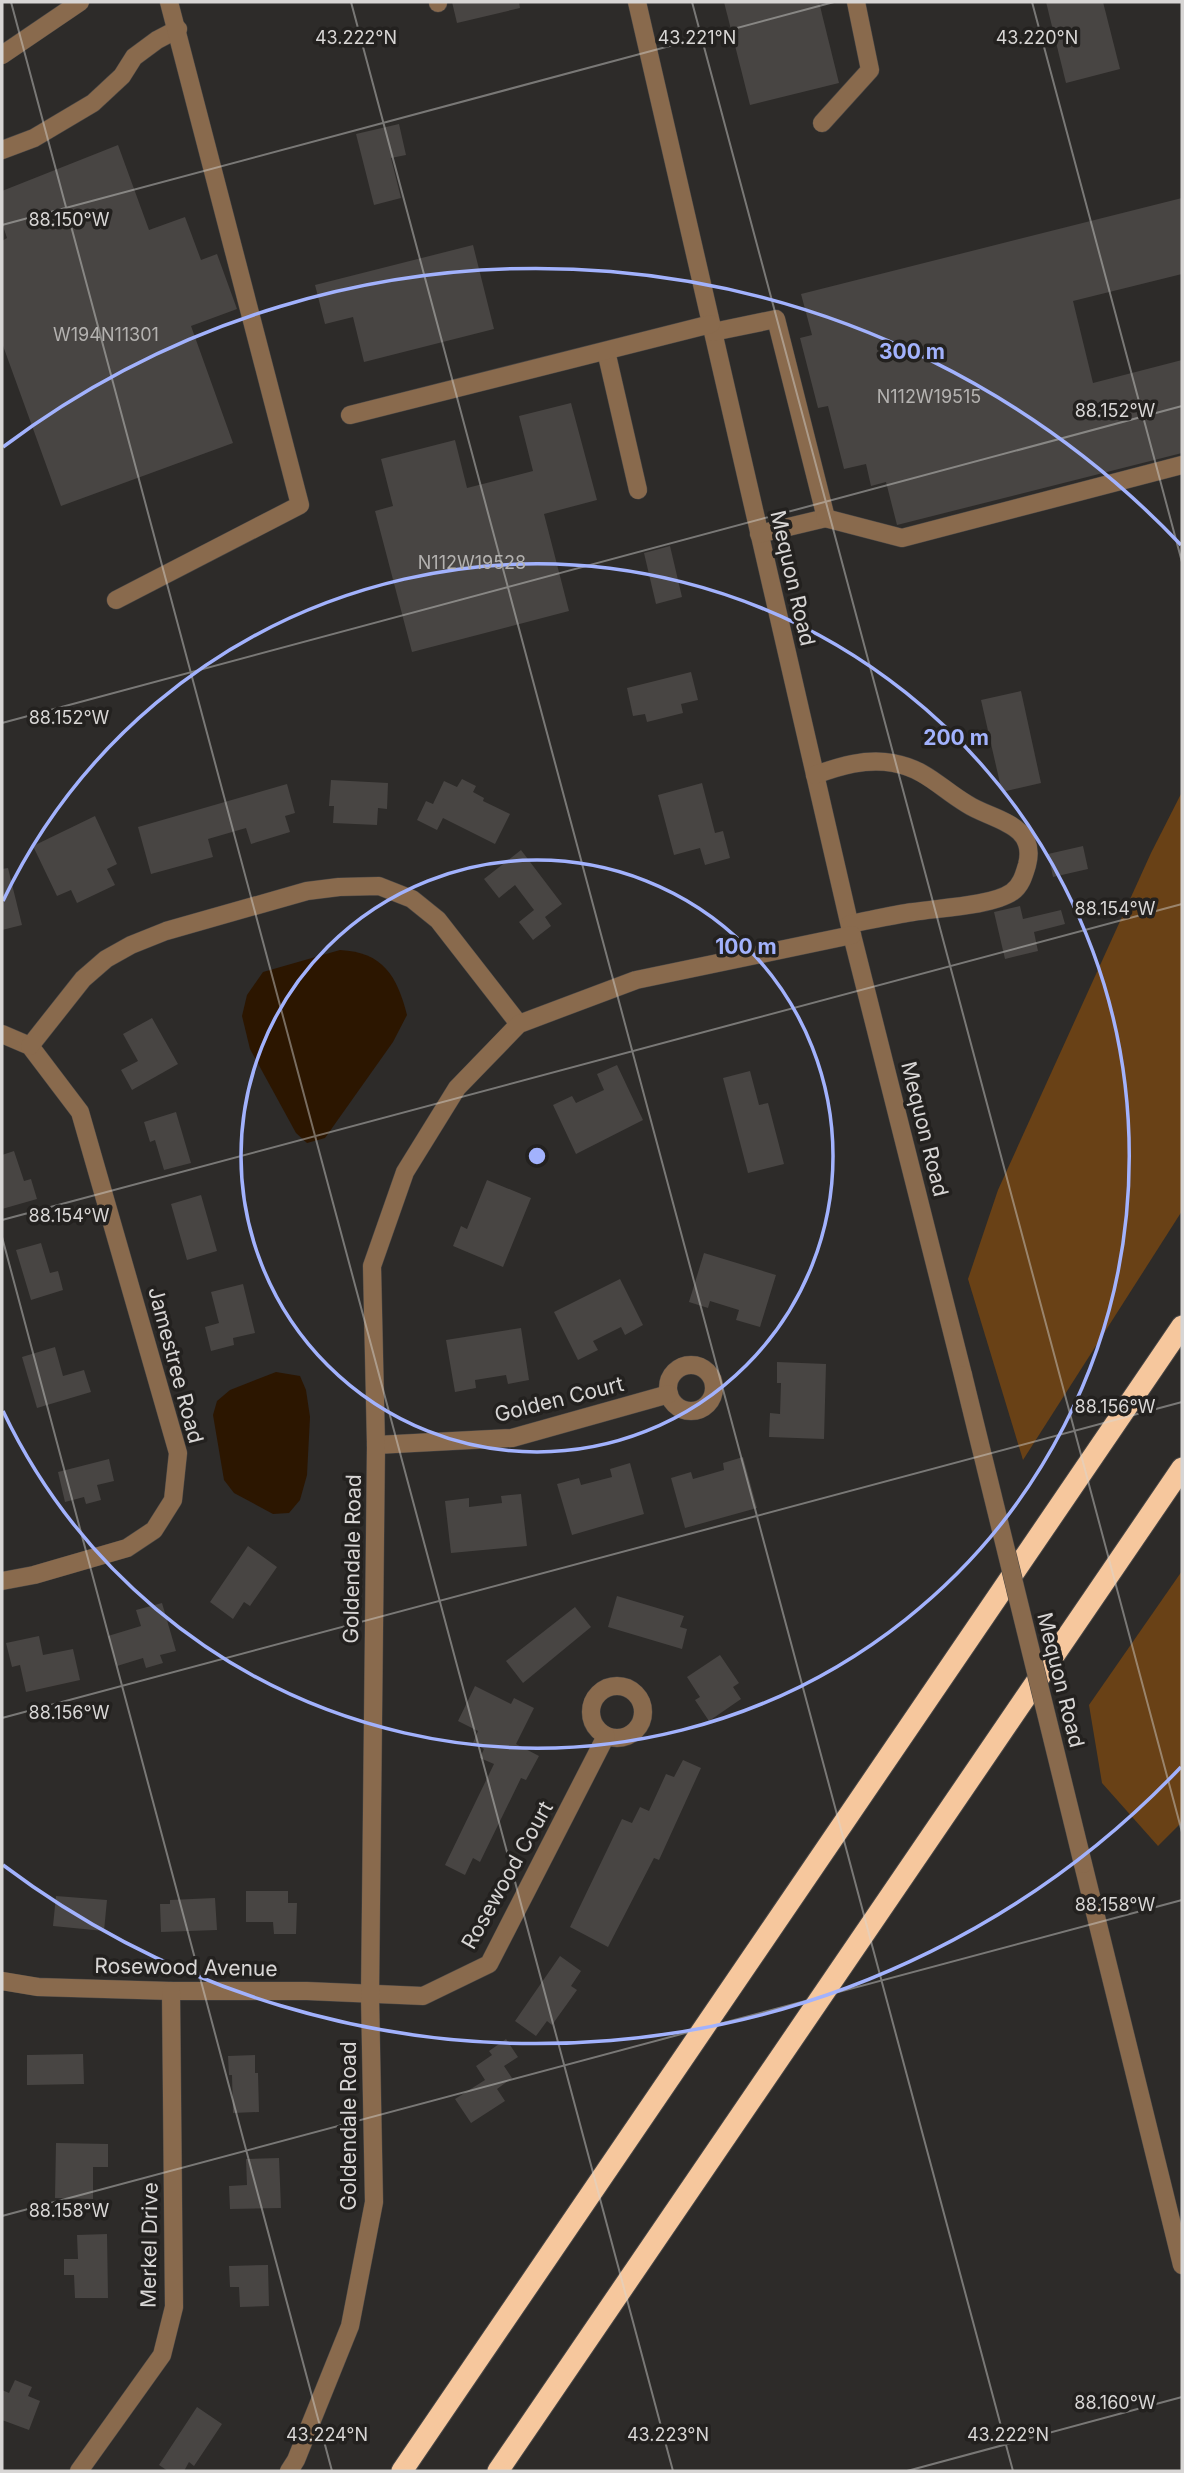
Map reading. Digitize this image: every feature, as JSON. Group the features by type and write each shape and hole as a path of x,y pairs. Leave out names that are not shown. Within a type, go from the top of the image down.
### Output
{"highway":[{"path":"402,2471 1182,1326"},
{"path":"498,2471 1182,1468"}],"street":[{"path":"2,55 80,2"},
{"path":"116,600 300,505 170,2"},
{"name":"Mequon Road","path":"637,2 851,929 1182,2265"},
{"path":"822,123 870,70 856,2"},
{"path":"2,150 34,138 93,103 122,76 134,57 178,29"},
{"path":"350,415 606,351 712,328 776,319 825,518"},
{"path":"606,351 638,490"},
{"path":"759,534 825,518 902,538 1182,465"},
{"name":"Goldendale Road","path":"289,2471 296,2460 350,2326 374,2202 370,1996 376,1445 372,1266 405,1172 457,1088 519,1024 636,980 851,929 980,902 1012,892 1023,879 1028,859 1023,835 1012,825 976,810 916,768 891,762 867,762 843,765 815,775"},
{"path":"2,1034 30,1046 83,979 106,960 131,945 166,931 307,891 379,886 412,899 438,920 519,1024"},
{"name":"Jamestree Road","path":"2,1581 34,1575 127,1548 154,1530 173,1500 178,1453 80,1112 30,1046"},
{"name":"Golden Court","path":"376,1445 512,1438 669,1394"},
{"name":"Rosewood Court","path":"370,1996 423,1996 489,1964 606,1736"},
{"name":"Rosewood Avenue","path":"2,1982 38,1987 171,1992 307,1991 370,1996"},
{"name":"Merkel Drive","path":"79,2471 162,2355 174,2307 171,1992"}],"shaded area":[{"path":"1182,792 1182,1211 1023,1460 968,1279 998,1190 1151,853"},
{"path":"340,950 367,956 386,969 393,978 407,1015 393,1042 325,1138 307,1143 296,1133 250,1049 242,1016 247,995 263,972"},
{"path":"276,1372 300,1376 306,1390 310,1417 307,1475 300,1500 289,1513 273,1514 234,1493 224,1480 213,1415 217,1401 230,1390"},
{"path":"1182,1571 1182,1822 1158,1846 1102,1783 1089,1705"}],"building":[{"path":"452,2 519,2 520,8 457,23"},
{"path":"724,2 819,2 839,83 750,105"},
{"path":"1046,2 1103,2 1120,69 1066,83"},
{"path":"399,124 406,155 391,158 401,198 374,205 356,134"},
{"path":"118,145 149,230 185,217 201,260 217,254 237,309 191,326 233,443 61,506 2,343 2,241 7,238 2,223 2,191"},
{"path":"1182,198 1182,274 1073,301 1093,383 1182,360 1182,453 897,525 886,482 871,486 866,464 844,469 828,406 818,408 800,338 812,335 801,294"},
{"path":"473,245 494,329 364,362 353,317 325,324 315,285"},
{"path":"571,403 597,500 544,514 569,611 412,652 375,511 393,506 381,459 455,440 467,488 533,471 519,416"},
{"path":"670,546 682,597 656,604 644,553"},
{"path":"691,672 698,700 681,704 683,713 647,722 645,714 633,716 627,688"},
{"path":"1021,691 1041,783 1002,792 981,700"},
{"path":"462,779 476,786 473,792 484,798 483,801 510,814 495,844 443,818 437,830 417,820 426,801 433,804 444,781 457,787"},
{"path":"331,780 388,783 387,809 378,808 377,825 333,823 334,806 329,806"},
{"path":"702,783 715,833 723,831 730,858 705,865 700,848 674,855 658,795"},
{"path":"287,784 295,813 285,816 290,832 251,844 246,828 208,839 213,857 151,874 138,827"},
{"path":"95,816 117,864 107,869 115,885 77,903 71,890 57,896 33,846"},
{"path":"1083,846 1088,869 1053,877 1048,854"},
{"path":"521,850 562,904 545,917 551,926 533,940 519,922 534,910 515,885 499,898 484,879"},
{"path":"8,868 22,925 2,930 2,869"},
{"path":"1020,906 1023,919 1061,910 1065,924 1034,932 1038,951 1005,959 994,912"},
{"path":"152,1018 178,1064 132,1090 121,1070 138,1061 123,1034"},
{"path":"617,1065 643,1120 576,1154 553,1105 572,1096 576,1103 604,1090 597,1074"},
{"path":"750,1071 759,1105 768,1103 784,1164 748,1173 723,1078"},
{"path":"176,1112 191,1163 164,1170 155,1140 150,1142 144,1122"},
{"path":"14,1151 24,1181 31,1179 37,1199 2,1209 2,1155"},
{"path":"487,1180 531,1198 503,1267 453,1246 461,1226 467,1229"},
{"path":"201,1195 217,1251 187,1260 171,1204"},
{"path":"41,1243 50,1273 58,1271 63,1290 31,1300 16,1250"},
{"path":"704,1253 776,1275 760,1327 736,1320 739,1310 710,1301 708,1308 689,1302"},
{"path":"620,1279 643,1325 625,1335 621,1327 593,1341 598,1350 578,1360 554,1312"},
{"path":"243,1284 255,1333 233,1338 234,1345 211,1351 205,1327 219,1323 211,1292"},
{"path":"521,1328 529,1380 508,1384 506,1375 475,1380 476,1388 455,1392 446,1340"},
{"path":"55,1347 63,1376 84,1370 91,1392 37,1408 22,1357"},
{"path":"777,1362 826,1364 824,1439 769,1437 770,1413 780,1414 781,1383 777,1383"},
{"path":"743,1457 757,1508 685,1528 671,1478 691,1472 693,1479 724,1470 723,1463"},
{"path":"109,1459 114,1481 97,1485 101,1500 86,1504 84,1497 65,1502 58,1472"},
{"path":"630,1463 644,1514 572,1535 557,1484 579,1478 581,1485 612,1477 610,1469"},
{"path":"521,1494 527,1546 451,1553 445,1501 469,1498 469,1507 502,1503 501,1496"},
{"path":"248,1546 277,1567 250,1606 244,1602 233,1619 210,1602"},
{"path":"617,1596 684,1616 680,1627 687,1629 682,1649 608,1627"},
{"path":"162,1603 176,1651 160,1655 163,1663 146,1668 143,1658 117,1666 108,1636 141,1626 136,1610"},
{"path":"575,1607 591,1627 523,1683 506,1661"},
{"path":"39,1636 43,1655 73,1649 80,1680 26,1692 20,1665 12,1667 6,1643"},
{"path":"720,1655 739,1683 733,1687 741,1699 709,1721 695,1700 700,1697 687,1677"},
{"path":"475,1686 511,1704 514,1698 534,1708 516,1744 539,1756 526,1780 521,1778 480,1862 473,1858 465,1875 445,1865 494,1764 480,1758 484,1749 473,1743 478,1731 458,1721"},
{"path":"683,1760 701,1768 659,1860 654,1858 608,1947 570,1927 622,1819 632,1823 640,1807 649,1811 666,1774 674,1777"},
{"path":"246,1891 288,1891 288,1903 297,1903 296,1934 274,1934 273,1922 246,1922"},
{"path":"56,1896 107,1900 104,1931 53,1926"},
{"path":"215,1898 217,1930 161,1932 160,1904 170,1904 170,1900"},
{"path":"560,1956 581,1971 571,1986 577,1990 552,2025 547,2021 536,2036 515,2021"},
{"path":"506,2039 518,2057 504,2066 512,2078 497,2089 505,2101 471,2123 455,2099 485,2080 476,2066 492,2055 489,2051"},
{"path":"83,2054 84,2084 27,2085 27,2055"},
{"path":"255,2055 259,2112 233,2113 232,2075 229,2075 228,2056"},
{"path":"56,2143 108,2144 108,2167 93,2167 93,2199 55,2198"},
{"path":"279,2158 281,2208 230,2209 229,2186 247,2185 246,2159"},
{"path":"107,2234 108,2298 75,2298 74,2275 64,2275 64,2259 78,2259 77,2235"},
{"path":"268,2265 269,2306 240,2307 239,2287 230,2287 229,2266"},
{"path":"15,2380 32,2387 28,2396 40,2401 29,2430 2,2420 2,2390 9,2393"},
{"path":"197,2407 222,2424 194,2466 189,2462 184,2471 168,2471 159,2465"}]}
